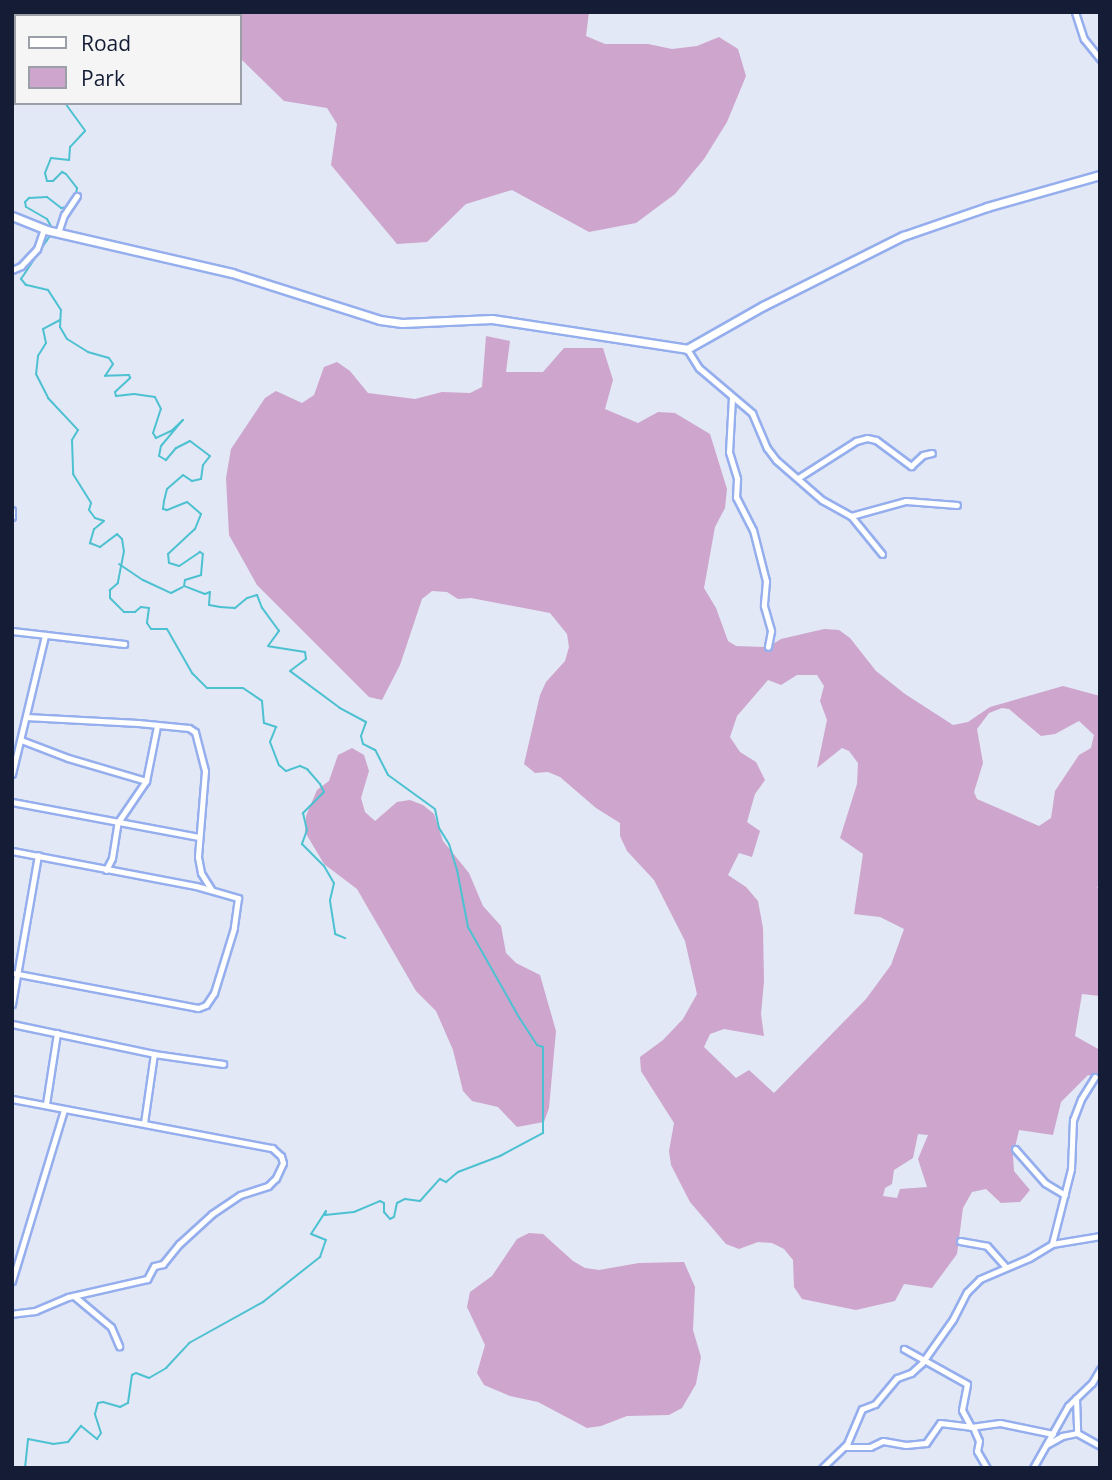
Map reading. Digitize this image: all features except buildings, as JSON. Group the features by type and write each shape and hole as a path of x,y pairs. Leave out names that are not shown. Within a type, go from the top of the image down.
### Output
{"street":[{"path":"1075,12 1084,39 1100,59"},
{"path":"12,216 45,230 232,273 380,320 402,323 492,319 687,349 763,306 902,236 987,207 1100,175"},
{"path":"57,232 64,215 77,196"},
{"path":"12,270 21,266 37,249 45,230"},
{"path":"687,349 692,362 752,413 776,460 822,500 851,516 883,554"},
{"path":"733,397 729,452 737,479 736,497 752,530 766,581 764,606 771,631 768,647"},
{"path":"798,478 856,441 867,438 876,440 911,466 923,455 932,453"},
{"path":"851,516 906,502 957,505"},
{"path":"12,510 12,517"},
{"path":"12,631 124,644"},
{"path":"12,774 45,635"},
{"path":"26,717 189,728 198,738 205,771 199,837 201,873 212,890"},
{"path":"106,870 118,822 146,781 157,726"},
{"path":"20,740 68,758 146,781"},
{"path":"12,802 199,837"},
{"path":"12,851 212,890 239,898 214,993 206,1005 198,1008 15,974"},
{"path":"12,1004 15,974 38,855"},
{"path":"12,1024 154,1054 223,1064"},
{"path":"46,1104 57,1033"},
{"path":"144,1123 154,1054"},
{"path":"1052,1244 1072,1157 1073,1120 1081,1099 1095,1077"},
{"path":"12,1099 272,1148 281,1156 283,1163 276,1178 268,1186 240,1195 212,1214 179,1244 163,1264 154,1266 147,1279 74,1296 35,1311 12,1314"},
{"path":"12,1281 64,1110"},
{"path":"1014,1149 1045,1183 1065,1195"},
{"path":"822,1468 844,1447 862,1409 875,1404 897,1378 915,1371 953,1319 967,1292 980,1279 1052,1244 1100,1236"},
{"path":"960,1241 987,1246 1006,1267"},
{"path":"74,1296 111,1327 119,1346"},
{"path":"904,1349 967,1384 962,1410 979,1441 977,1451 987,1468"},
{"path":"1034,1468 1068,1406 1100,1369"},
{"path":"1076,1398 1077,1433"},
{"path":"844,1447 870,1447 883,1441 906,1445 926,1443 940,1423 972,1427 1000,1423 1053,1434"},
{"path":"1045,1446 1062,1436 1077,1433 1099,1444"}],"green space":[{"path":"589,12 586,36 605,44 648,44 672,49 697,46 719,37 738,49 746,76 727,122 704,159 675,194 636,223 589,232 512,190 466,204 427,242 397,244 331,165 337,124 327,108 284,101 242,60 242,14 218,14"},
{"path":"486,336 510,341 506,372 543,372 564,348 603,348 613,380 605,409 638,423 658,412 675,413 710,434 727,489 725,508 715,527 704,588 716,608 728,641 736,646 768,647 781,639 824,629 839,630 850,638 876,671 905,694 953,725 968,722 990,707 1063,686 1100,696 1100,885 1097,887 1100,890 1100,996 1082,994 1075,1036 1100,1050 1100,1078 1088,1075 1061,1102 1053,1135 1019,1130 1013,1156 1014,1171 1030,1190 1020,1202 1001,1203 986,1189 972,1192 963,1208 957,1254 932,1288 904,1284 895,1301 856,1310 802,1299 794,1287 793,1260 784,1249 772,1243 758,1242 739,1249 726,1244 690,1202 671,1165 669,1151 674,1123 641,1071 640,1057 663,1040 683,1019 697,994 685,941 654,880 627,851 620,836 620,823 596,808 560,777 548,772 535,773 524,764 540,695 546,682 565,661 569,647 567,634 550,613 471,598 458,599 447,592 432,591 422,599 400,665 382,700 369,697 257,585 229,535 226,478 231,449 265,398 276,391 302,403 314,395 324,367 337,362 350,371 368,393 415,399 442,392 470,393 482,387","holes":["797,675 817,675 824,686 820,701 827,720 817,768 842,748 849,751 858,763 857,784 840,838 863,854 854,914 880,917 904,929 891,965 866,999 774,1093 749,1070 736,1078 704,1047 710,1034 724,1029 764,1036 761,1014 764,981 763,928 758,901 746,887 728,875 739,853 752,857 760,831 747,822 755,794 765,780 756,762 740,752 730,737 737,716 768,680 781,685","1002,708 1009,709 1041,736 1055,734 1079,721 1094,735 1091,748 1079,755 1055,791 1051,818 1039,826 977,799 974,792 983,763 977,729 989,713","918,1134 928,1135 918,1159 927,1187 900,1189 897,1198 883,1196 885,1188 892,1184 894,1170 913,1158"]},
{"path":"352,748 364,755 369,771 361,798 365,812 375,821 397,802 410,800 423,805 434,814 443,841 469,873 483,906 501,926 506,953 516,963 540,975 556,1031 549,1108 544,1122 517,1127 498,1107 472,1101 463,1091 453,1050 436,1011 416,991 357,889 324,864 305,832 306,816 317,790 329,781 338,755"},
{"path":"529,1233 543,1234 573,1261 585,1268 599,1270 639,1263 684,1262 695,1287 693,1330 701,1357 696,1384 682,1408 669,1415 627,1416 601,1426 587,1428 538,1402 510,1396 484,1385 477,1373 485,1345 467,1307 470,1292 492,1276 517,1239"}],"waterway":[{"path":"66,105 85,131 70,147 69,160 51,158 45,173 47,181 53,181 62,172 66,174 77,188 76,194"},
{"path":"52,228 47,219 26,207 25,202 29,198 47,197 61,208 67,207"},
{"path":"25,1468 28,1439 53,1444 68,1442 81,1426 97,1439 101,1433 95,1414 98,1403 120,1407 128,1403 132,1375 136,1373 149,1378 166,1368 189,1343 263,1302 320,1257 326,1240 311,1234 326,1211 325,1215 354,1212 380,1201 384,1203 384,1212 390,1219 394,1217 397,1203 405,1199 420,1201 440,1179 446,1182 458,1172 500,1156 543,1133 543,1047 537,1045 520,1019 468,927 457,870 449,844 439,828 435,809 388,775 375,750 363,744 361,736 366,722 340,708 290,671 306,659 305,652 268,646 279,631 262,608 257,595 247,598 235,608 220,607 209,605 210,592 205,594 184,586 185,580 201,575 203,554 200,552 179,566 169,563 168,554 195,529 201,514 187,502 163,509 164,501 167,489 183,475 192,481 201,479 203,465 210,456 190,441 176,448 166,460 159,456 161,446 183,420 171,431 156,438 153,433 161,409 155,397 134,394 116,396 115,392 130,378 129,375 105,376 113,364 109,358 88,352 67,339 60,327 61,310 48,290 26,285 21,279 51,234"},
{"path":"60,320 43,329 46,343 38,356 36,374 48,398 78,430 72,440 73,474 91,503 89,510 95,518 104,521 94,529 90,543 100,547 117,534 122,539 124,551 118,583 110,590 110,598 124,612 135,612 141,607 149,608 147,623 151,629 167,629 192,673 207,688 243,688 262,701 264,723 276,727 270,742 279,765 286,771 300,766 307,769 320,784 324,792 303,813 307,830 302,844 324,866 334,883 330,901 335,934 345,938"},
{"path":"119,564 143,580 171,593 183,587"}]}
